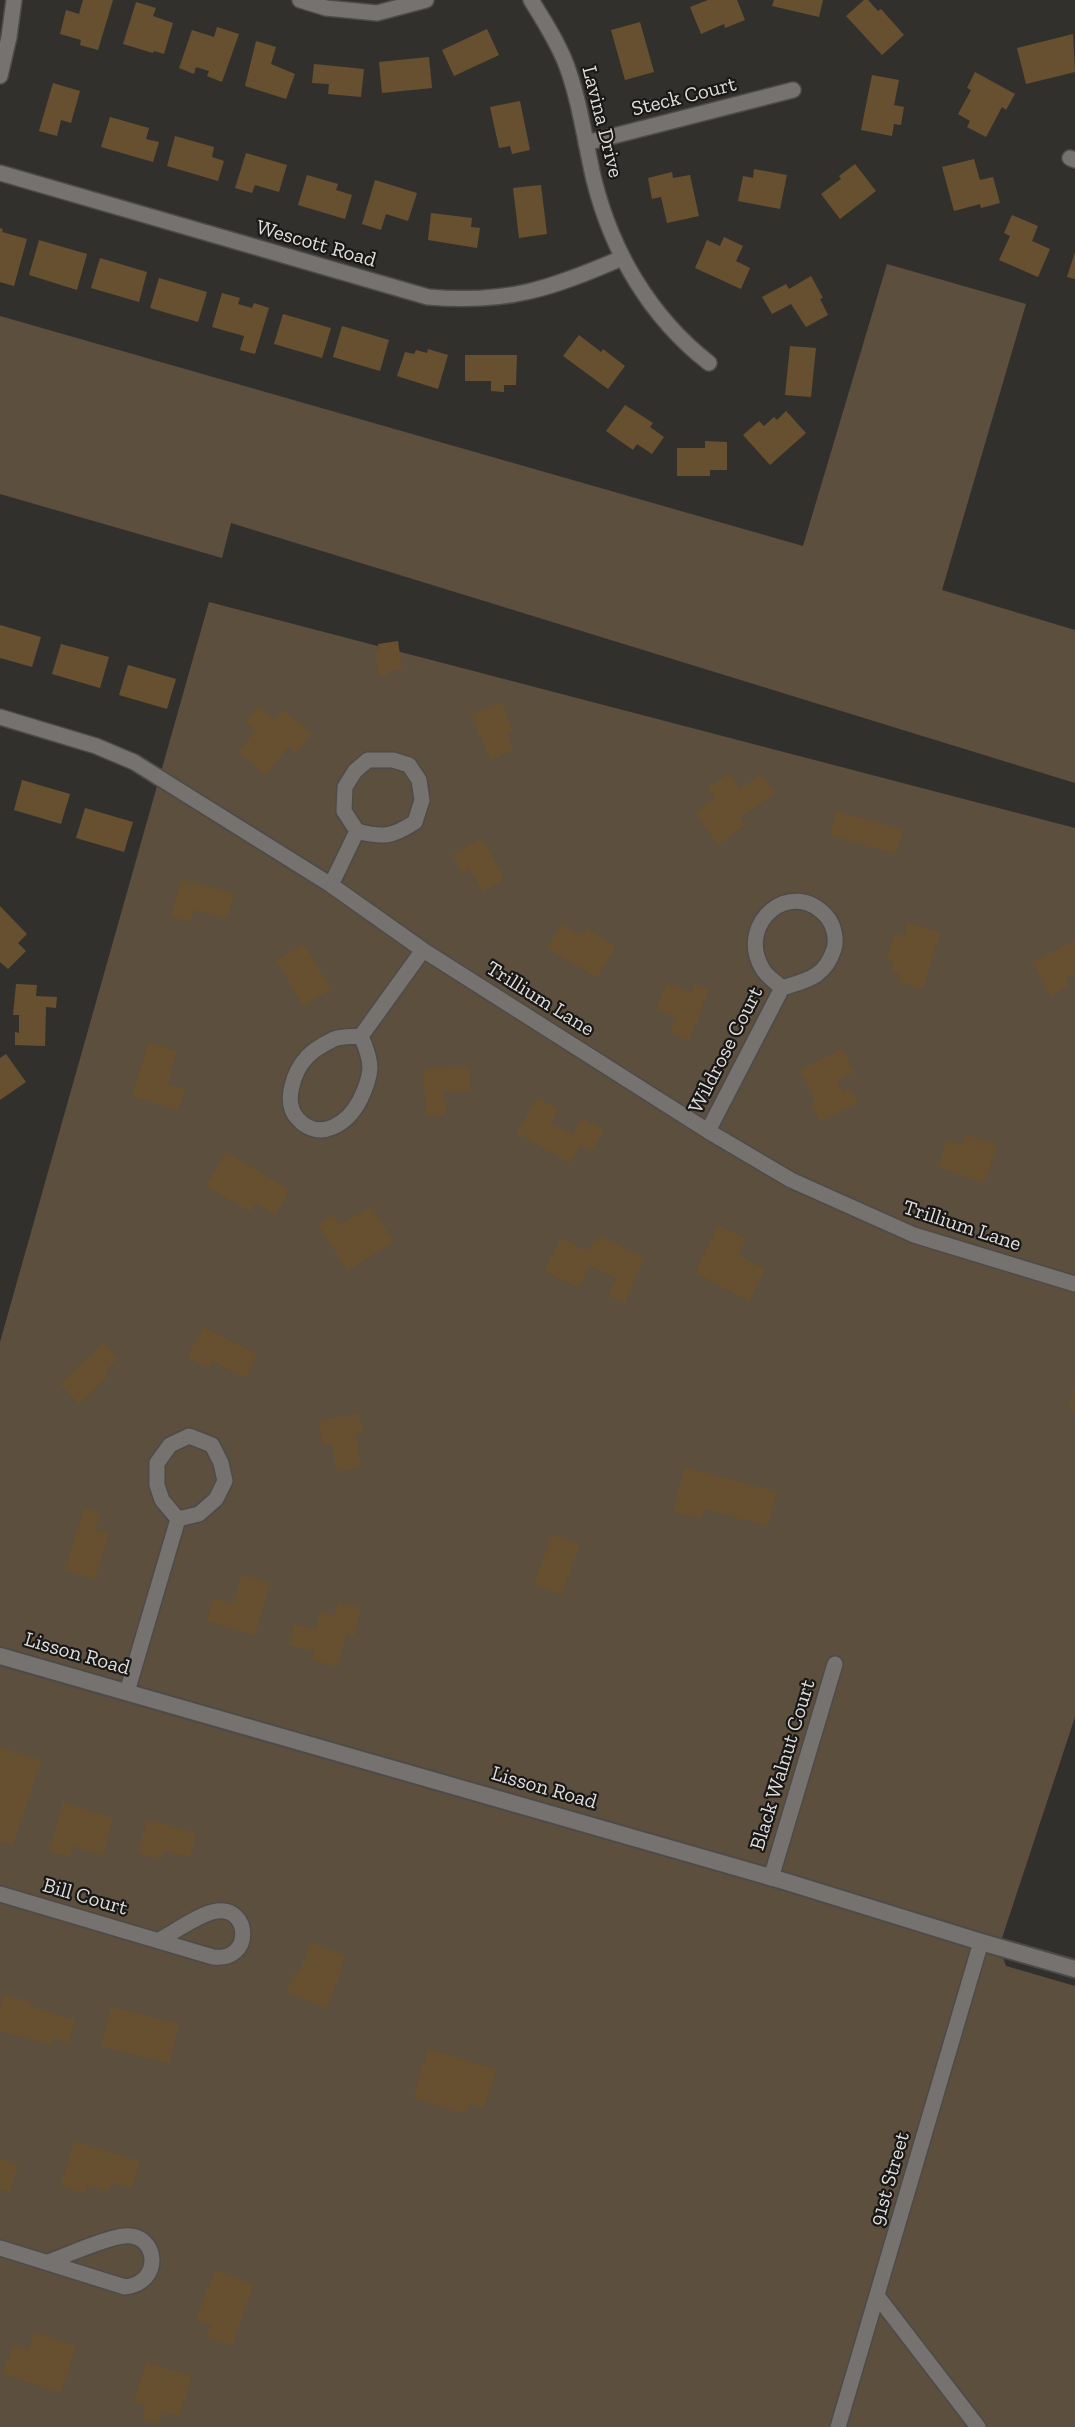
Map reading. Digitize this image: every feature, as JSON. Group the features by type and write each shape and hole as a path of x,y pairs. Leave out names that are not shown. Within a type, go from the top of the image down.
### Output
{"street":[{"path":"0,76 14,0"},
{"path":"300,0 326,8 377,13 426,0"},
{"name":"Lavina Drive","path":"531,0 554,37 567,65 601,206 622,258 670,328 686,345 709,363"},
{"name":"Steck Court","path":"586,143 793,90"},
{"name":"Wescott Road","path":"0,173 428,297 485,299 516,296 573,279 622,258"},
{"name":"Trillium Lane","path":"0,717 96,746 134,762 331,885 423,950 708,1131 791,1180 914,1235 1075,1284"},
{"path":"368,760 393,760 409,765 419,780 422,800 415,822 397,833 379,837 357,831 344,811 345,787 355,771 368,760"},
{"path":"331,885 357,831"},
{"name":"Wildrose Court","path":"708,1131 782,988 816,977 830,961 836,943 831,921 820,909 807,902 790,902 770,910 757,930 755,951 763,970 782,988"},
{"path":"361,1036 371,1058 368,1084 354,1113 334,1128 315,1129 297,1119 291,1105 290,1087 307,1056 336,1038 361,1036 423,950"},
{"path":"189,1436 212,1445 222,1463 225,1481 216,1499 199,1514 178,1519 162,1500 157,1485 157,1463 170,1445 189,1436"},
{"path":"127,1692 178,1519"},
{"name":"Lisson Road","path":"0,1656 771,1878 1075,1969"},
{"name":"Black Walnut Court","path":"771,1878 835,1664"},
{"name":"Bill Court","path":"0,1893 159,1940 220,1958 235,1952 243,1939 243,1932 237,1918 231,1913 216,1911 159,1940"},
{"name":"91st Street","path":"838,2427 981,1942"},
{"path":"0,2248 125,2287 134,2286 147,2277 152,2261 151,2252 140,2239 124,2236 48,2262"},
{"path":"878,2297 978,2427"}],"shaded area":[{"path":"887,264 1026,304 942,590 1075,630 1075,783 231,523 222,558 0,494 0,316 803,546"},
{"path":"209,602 1075,828 1075,1717 999,1947 1006,1966 1075,1986 1075,2427 0,2427 0,1342"}],"building":[{"path":"83,0 113,0 98,50 80,45 81,40 60,34 66,10 79,14"},
{"path":"708,0 737,0 745,20 725,28 724,24 701,34 690,7"},
{"path":"774,0 823,0 819,17 772,6"},
{"path":"864,0 868,0 878,11 881,9 904,35 882,55 846,16"},
{"path":"136,2 156,8 153,16 173,23 164,54 123,44"},
{"path":"640,22 654,72 625,80 611,30"},
{"path":"217,27 239,34 222,82 207,76 209,71 196,67 194,74 179,68 192,30 214,37"},
{"path":"487,29 499,55 454,76 442,50"},
{"path":"1073,34 1075,72 1026,84 1017,48"},
{"path":"256,41 276,47 271,64 295,74 286,99 245,86"},
{"path":"429,57 432,88 382,93 379,62"},
{"path":"314,64 364,69 361,97 328,94 329,84 312,83"},
{"path":"975,72 1015,94 1006,110 1002,107 986,137 967,127 970,121 958,114 971,90 967,88"},
{"path":"872,75 899,80 894,105 904,107 901,125 894,124 892,136 861,130"},
{"path":"53,83 80,91 71,123 61,120 57,136 39,131"},
{"path":"520,101 530,150 512,154 510,146 499,148 490,107"},
{"path":"110,117 149,128 146,139 159,142 153,162 101,147"},
{"path":"175,136 214,147 212,157 224,161 218,181 167,166"},
{"path":"246,153 287,165 279,192 255,185 252,193 235,188"},
{"path":"974,159 980,180 993,177 1000,203 981,208 980,204 954,211 942,167"},
{"path":"855,164 876,191 840,219 821,194 841,179 839,176"},
{"path":"754,169 787,175 780,209 738,201 743,176 753,178"},
{"path":"672,172 673,178 690,175 699,216 667,223 661,197 652,199 648,178"},
{"path":"307,175 338,184 336,190 352,195 345,219 298,205"},
{"path":"375,180 417,193 408,221 386,214 381,230 362,224"},
{"path":"541,185 547,234 519,238 513,188"},
{"path":"431,213 472,218 471,227 480,228 477,248 428,240"},
{"path":"1012,215 1038,226 1032,241 1050,249 1038,277 999,260 1010,236 1004,233"},
{"path":"0,228 3,229 2,232 27,239 14,286 0,282"},
{"path":"724,237 743,246 736,261 750,268 741,289 695,268 707,240 720,246"},
{"path":"39,240 87,254 77,290 29,275"},
{"path":"1075,252 1075,279 1067,277"},
{"path":"100,258 147,272 139,302 91,288"},
{"path":"811,276 823,298 820,299 828,315 806,327 791,304 772,314 762,297 786,284 789,289"},
{"path":"159,278 207,292 198,322 150,308"},
{"path":"222,293 240,298 238,304 252,308 254,303 269,308 255,354 240,350 244,336 212,327"},
{"path":"283,314 331,328 322,358 274,344"},
{"path":"342,326 389,340 380,371 333,357"},
{"path":"579,335 601,352 603,349 625,366 608,389 563,356"},
{"path":"790,346 816,348 811,397 785,395"},
{"path":"428,349 448,355 438,389 397,376 405,352 414,354 416,350 427,353"},
{"path":"465,355 517,355 516,385 504,385 504,392 491,391 491,381 465,381"},
{"path":"625,405 653,423 650,427 664,437 652,454 637,444 633,450 606,431"},
{"path":"786,411 806,433 770,465 743,435 759,421 764,426 774,417 777,420"},
{"path":"705,441 727,442 727,470 710,470 710,476 677,476 677,448 705,448"},
{"path":"0,625 41,637 32,667 0,658"},
{"path":"398,641 402,669 388,671 388,675 379,676 375,651 379,651 378,644"},
{"path":"61,644 109,657 100,688 52,674"},
{"path":"128,665 176,679 167,709 119,695"},
{"path":"501,702 514,731 507,734 514,749 491,760 471,715"},
{"path":"258,706 275,720 283,710 312,734 295,754 288,747 266,775 238,752 256,730 245,722"},
{"path":"729,773 740,789 761,774 775,793 740,818 745,825 718,845 695,813 715,798 708,788"},
{"path":"22,780 70,794 61,824 14,810"},
{"path":"85,808 133,822 124,852 76,838"},
{"path":"837,811 903,830 896,854 830,835"},
{"path":"482,838 505,879 483,892 469,868 462,873 452,855"},
{"path":"181,879 234,893 227,919 194,910 190,922 171,917"},
{"path":"0,906 27,934 18,943 26,951 8,969 0,962"},
{"path":"907,923 940,932 923,989 899,982 901,974 892,971 894,962 887,959 895,933 904,936"},
{"path":"561,924 583,936 587,929 616,946 597,978 547,948"},
{"path":"1075,940 1075,973 1065,978 1069,986 1051,996 1033,962"},
{"path":"304,944 331,989 303,1006 276,960"},
{"path":"666,983 692,993 695,984 709,990 689,1041 669,1033 676,1017 656,1009"},
{"path":"16,984 37,985 36,996 57,997 56,1008 46,1007 45,1046 15,1045 15,1032 19,1033 19,1015 13,1015"},
{"path":"149,1042 177,1051 167,1084 185,1089 178,1110 132,1096"},
{"path":"842,1049 854,1072 837,1081 843,1092 850,1088 858,1103 820,1122 811,1104 816,1101 800,1070"},
{"path":"6,1054 26,1082 0,1100 0,1058"},
{"path":"469,1066 471,1091 444,1092 446,1115 426,1116 423,1069"},
{"path":"537,1097 558,1109 551,1123 572,1135 582,1118 604,1130 592,1151 580,1145 570,1163 517,1133"},
{"path":"966,1135 997,1145 984,1183 938,1167 947,1140 962,1145"},
{"path":"226,1152 290,1190 276,1215 256,1203 251,1212 206,1186"},
{"path":"372,1206 394,1242 347,1271 318,1224 333,1215 340,1225"},
{"path":"718,1225 746,1239 738,1255 765,1269 749,1301 695,1273"},
{"path":"600,1236 645,1258 624,1303 608,1295 617,1279 590,1265 579,1288 545,1271 561,1238 588,1251 594,1240 597,1242"},
{"path":"203,1327 257,1354 245,1378 212,1361 209,1368 188,1357"},
{"path":"103,1343 118,1359 104,1372 108,1376 79,1404 60,1384"},
{"path":"1075,1388 1075,1411 1068,1409"},
{"path":"359,1413 363,1432 355,1434 362,1467 337,1472 331,1443 323,1445 318,1421"},
{"path":"685,1467 777,1492 768,1526 704,1509 701,1519 673,1511"},
{"path":"84,1508 101,1513 95,1530 109,1534 95,1579 65,1570"},
{"path":"553,1534 580,1544 562,1595 534,1584"},
{"path":"242,1574 270,1583 255,1635 206,1621 213,1598 233,1604"},
{"path":"338,1602 361,1608 354,1636 346,1634 338,1667 312,1660 314,1651 289,1645 294,1624 316,1630 320,1612 334,1616"},
{"path":"0,1747 41,1760 13,1845 0,1841"},
{"path":"63,1803 113,1818 103,1855 73,1846 70,1857 49,1851"},
{"path":"147,1820 196,1833 190,1857 164,1851 162,1859 138,1853"},
{"path":"311,1942 346,1956 327,2008 287,1992 294,1973 299,1974"},
{"path":"4,1994 31,2002 29,2006 75,2020 69,2043 53,2038 51,2045 0,2031 0,2008"},
{"path":"111,2007 179,2024 169,2063 101,2046"},
{"path":"428,2049 496,2069 484,2108 469,2103 466,2114 413,2098"},
{"path":"74,2141 140,2161 132,2188 111,2182 108,2192 87,2185 85,2194 61,2186"},
{"path":"0,2159 18,2164 10,2192 0,2189"},
{"path":"215,2270 253,2284 232,2346 206,2337 211,2325 196,2320"},
{"path":"34,2332 76,2346 61,2393 3,2374 13,2345 28,2350"},
{"path":"146,2362 191,2376 179,2417 162,2412 159,2424 142,2419 146,2406 134,2403"}]}
